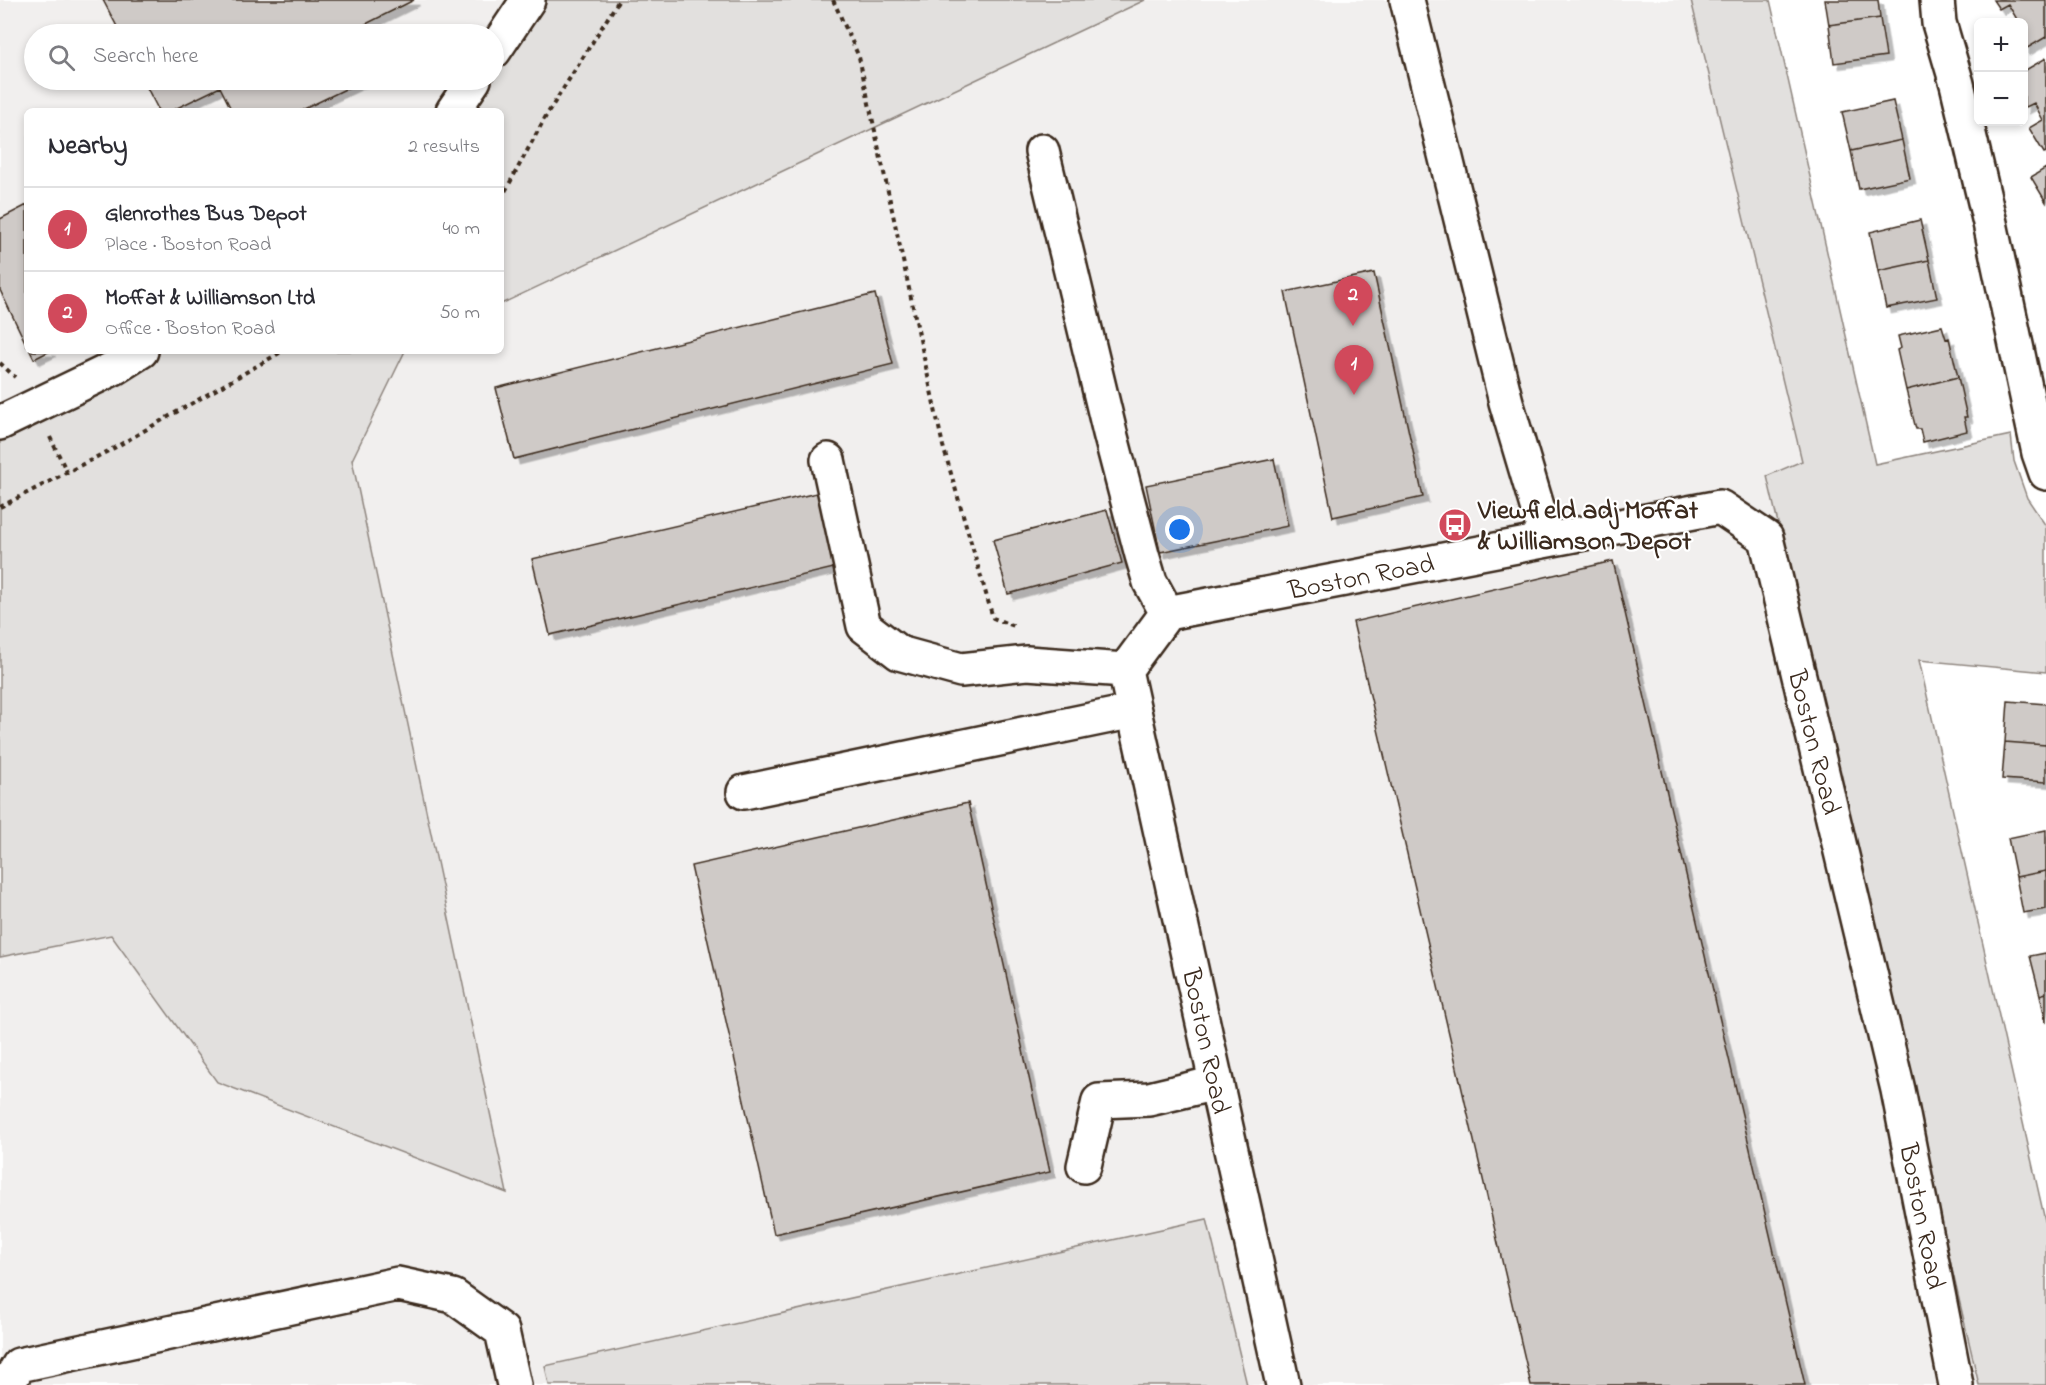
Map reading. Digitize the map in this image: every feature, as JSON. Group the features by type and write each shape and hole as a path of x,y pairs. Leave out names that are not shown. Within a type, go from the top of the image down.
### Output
{"street":[{"path":"504,36 528,0"},
{"path":"1407,0 1506,402 1547,540"},
{"path":"1937,0 1939,23 1990,223 2039,453 2046,473"},
{"path":"455,108 467,90"},
{"path":"828,460 864,626 899,653 961,670 1027,663 1125,670 1167,613 1150,582 1142,555 1042,151"},
{"path":"0,423 114,368 136,354"},
{"name":"Boston Road","path":"1167,613 1720,507 1766,538 1898,1090 1956,1385"},
{"name":"Boston Road","path":"1125,670 1283,1385"},
{"path":"744,792 1134,711"},
{"path":"1084,1166 1099,1101 1149,1099 1216,1083"},
{"path":"7,1385 19,1365 398,1284 453,1296 502,1331 514,1385"}],"path":[{"path":"504,193 546,116 619,0"},
{"path":"833,0 859,57 946,458 993,618 1015,627"},
{"path":"0,507 114,448 278,354"}],"shaded area":[{"path":"0,0 528,0 504,24 24,24 24,90 467,90 455,108 24,108 24,354 135,354 0,421"},
{"path":"528,0 1145,0 504,303 504,108 455,108 467,90 504,90 504,36"},
{"path":"1145,0 1691,0 1802,461 1767,477 1979,1385 1247,1385 1207,1219 545,1366 549,1385 0,1385 0,957 111,935 217,1082 507,1192 352,460 404,354 504,354 504,303"},
{"path":"1691,0 1770,0 1875,464 2011,435 2014,461 2027,498 2046,526 2046,672 1919,660 2046,1225 2046,1385 1979,1385 1767,476 1802,461"},
{"path":"135,354 404,354 352,460 507,1193 217,1082 111,935 0,957 0,421"},
{"path":"1207,1219 1247,1385 549,1385 545,1366"}],"building":[{"path":"103,0 414,0 366,24 116,24"},
{"path":"1825,0 1878,0 1880,18 1829,25"},
{"path":"1993,0 2046,0 2046,37 2028,48 2028,18 2016,18 2008,4 1999,9"},
{"path":"1880,18 1886,56 1834,63 1829,25"},
{"path":"2046,58 2046,152 2044,153 2029,128 2043,120 2034,103 2028,106 2028,69"},
{"path":"148,90 214,90 177,108 157,108"},
{"path":"222,90 343,90 306,108 230,108"},
{"path":"1893,101 1902,140 1851,151 1842,112"},
{"path":"1902,140 1910,178 1859,189 1851,151"},
{"path":"2046,168 2046,202 2031,177"},
{"path":"24,207 24,340 0,290 0,219"},
{"path":"1920,220 1929,260 1878,271 1870,232"},
{"path":"1929,260 1937,298 1886,308 1878,271"},
{"path":"1374,273 1423,497 1333,517 1285,292"},
{"path":"875,294 893,364 514,459 496,388"},
{"path":"1942,326 1946,339 1949,338 1958,377 1906,390 1897,350 1901,348 1898,336"},
{"path":"32,354 44,354 34,359"},
{"path":"1958,377 1967,417 1964,417 1967,431 1923,442 1920,429 1916,429 1906,390"},
{"path":"1274,459 1288,526 1160,552 1146,485"},
{"path":"821,492 838,567 550,635 532,559"},
{"path":"1107,510 1122,563 1008,594 993,540"},
{"path":"1613,561 1805,1385 1531,1385 1353,622"},
{"path":"2008,701 2046,704 2046,745 2005,742"},
{"path":"2005,742 2046,745 2046,782 2002,779"},
{"path":"968,803 1050,1172 774,1234 691,866"},
{"path":"2046,830 2046,871 2016,877 2008,838"},
{"path":"2046,871 2046,909 2023,913 2016,877"},
{"path":"2046,953 2046,993 2040,995 2030,956"},
{"path":"2046,993 2046,1023 2040,995"}],"place":[{"name":"Moffat & Williamson Ltd","path":"1353,326"},
{"name":"Glenrothes Bus Depot","path":"1354,395"},
{"name":"Viewfield adj Moffat & Williamson Depot","path":"1455,525"}]}
